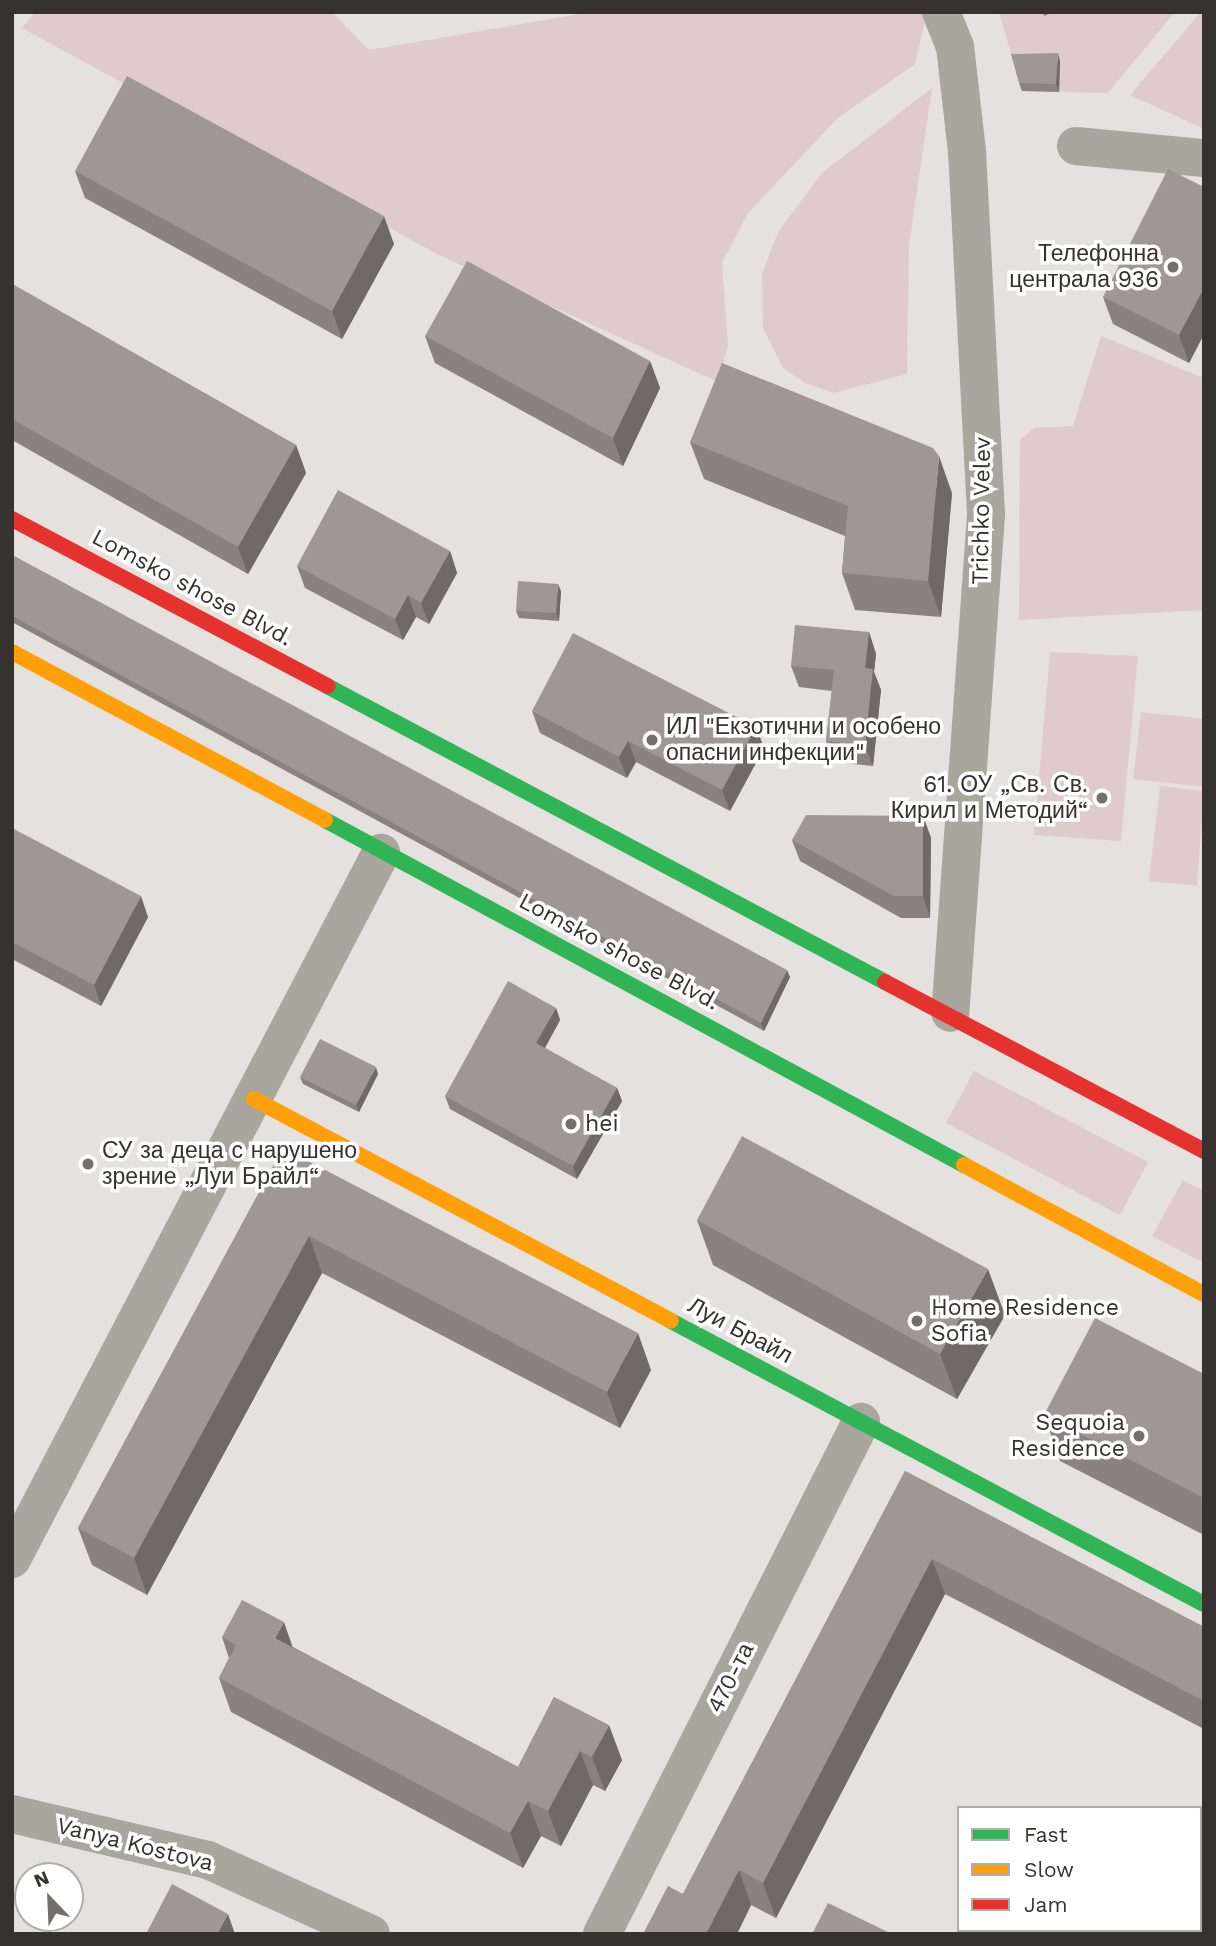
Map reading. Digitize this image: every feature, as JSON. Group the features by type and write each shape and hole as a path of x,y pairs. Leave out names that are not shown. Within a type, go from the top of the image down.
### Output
{"main road":[{"name":"Lomsko shose Blvd.","path":"12,519 950,1013 1204,1151"},
{"name":"Lomsko shose Blvd.","path":"12,652 381,853 883,1116 1204,1294"},
{"name":"Луи Брайл","path":"254,1099 1204,1604"}],"street":[{"name":"Trichko Velev","path":"941,12 955,46 967,151 986,515 950,1013"},
{"path":"1076,146 1204,158"},
{"path":"12,1559 381,853"},
{"name":"470-та","path":"602,1934 861,1422"},
{"name":"Vanya Kostova","path":"12,1814 208,1860 371,1934"}],"shaded area":[{"path":"35,12 332,12 369,50 592,12 927,12 915,64 838,118 748,213 722,263 728,345 718,382 439,255 22,28"},
{"path":"999,12 1175,12 1108,93 1022,91"},
{"path":"1201,12 1204,12 1204,129 1130,95"},
{"path":"932,88 909,246 907,374 833,393 805,383 783,368 763,328 762,274 778,232 822,173"},
{"path":"1101,336 1204,378 1204,610 1019,620 1020,440 1034,428 1073,426"},
{"path":"1050,652 1138,656 1121,841 1034,835"},
{"path":"1141,712 1204,719 1204,787 1133,779"},
{"path":"1160,786 1204,791 1197,886 1149,881"},
{"path":"974,1071 1148,1162 1120,1215 946,1123"},
{"path":"1183,1180 1204,1191 1204,1263 1152,1236"}],"building":[{"path":"1058,53 1056,84 1019,83 1011,54"},
{"path":"127,76 384,216 332,311 75,171"},
{"name":"Телефонна централа 936","path":"1168,169 1204,187 1204,288 1179,335 1103,297"},
{"path":"467,261 650,361 613,438 425,336"},
{"path":"12,284 296,445 238,547 12,419"},
{"path":"722,363 933,448 939,456 928,581 842,573 848,506 690,442"},
{"path":"338,490 450,551 421,603 408,595 395,619 297,566"},
{"path":"12,555 787,970 761,1023 12,616"},
{"path":"518,581 558,584 556,613 516,611"},
{"path":"795,625 869,632 865,668 873,669 865,745 826,741 834,670 791,666"},
{"name":"ИЛ \"Екзотични и особено опасни инфекции\"","path":"573,633 756,727 722,790 628,741 619,757 532,711"},
{"path":"806,815 923,816 923,896 894,896 792,840"},
{"path":"12,828 141,896 94,985 12,942"},
{"path":"508,981 556,1008 536,1043 617,1088 573,1166 445,1096"},
{"path":"320,1039 376,1067 356,1105 300,1077"},
{"path":"742,1136 988,1269 940,1354 697,1220"},
{"path":"283,1148 638,1333 607,1392 309,1236 134,1558 78,1528"},
{"path":"1095,1318 1204,1374 1204,1498 1044,1415"},
{"path":"905,1471 1204,1627 1204,1701 932,1559 763,1883 739,1870 706,1934 643,1934 668,1886 683,1894"},
{"path":"242,1600 284,1622 275,1638 518,1767 554,1697 609,1725 592,1757 580,1751 548,1811 528,1801 510,1833 219,1678 236,1645 222,1637"},
{"path":"172,1884 228,1914 217,1934 146,1934"},
{"path":"828,1903 892,1934 812,1934"}],"traffic: fast":[{"path":"327,686 885,982"},
{"path":"325,820 964,1165"},
{"path":"671,1321 1204,1604"}],"traffic: slow":[{"path":"12,652 325,820"},
{"path":"254,1099 671,1321"},
{"path":"964,1165 1204,1294"}],"traffic: jam":[{"path":"12,519 327,686"},
{"path":"885,982 1204,1151"}],"place":[{"name":"Телефонна централа 936","path":"1173,267"},
{"name":"ИЛ \"Екзотични и особено опасни инфекции\"","path":"652,740"},
{"name":"61. ОУ „Св. Св. Кирил и Методий“","path":"1102,798"},
{"name":"hei","path":"571,1124"},
{"name":"СУ за деца с нарушено зрение „Луи Брайл“","path":"88,1164"},
{"name":"Home Residence Sofia","path":"917,1321"},
{"name":"Sequoia Residence","path":"1139,1436"}]}
